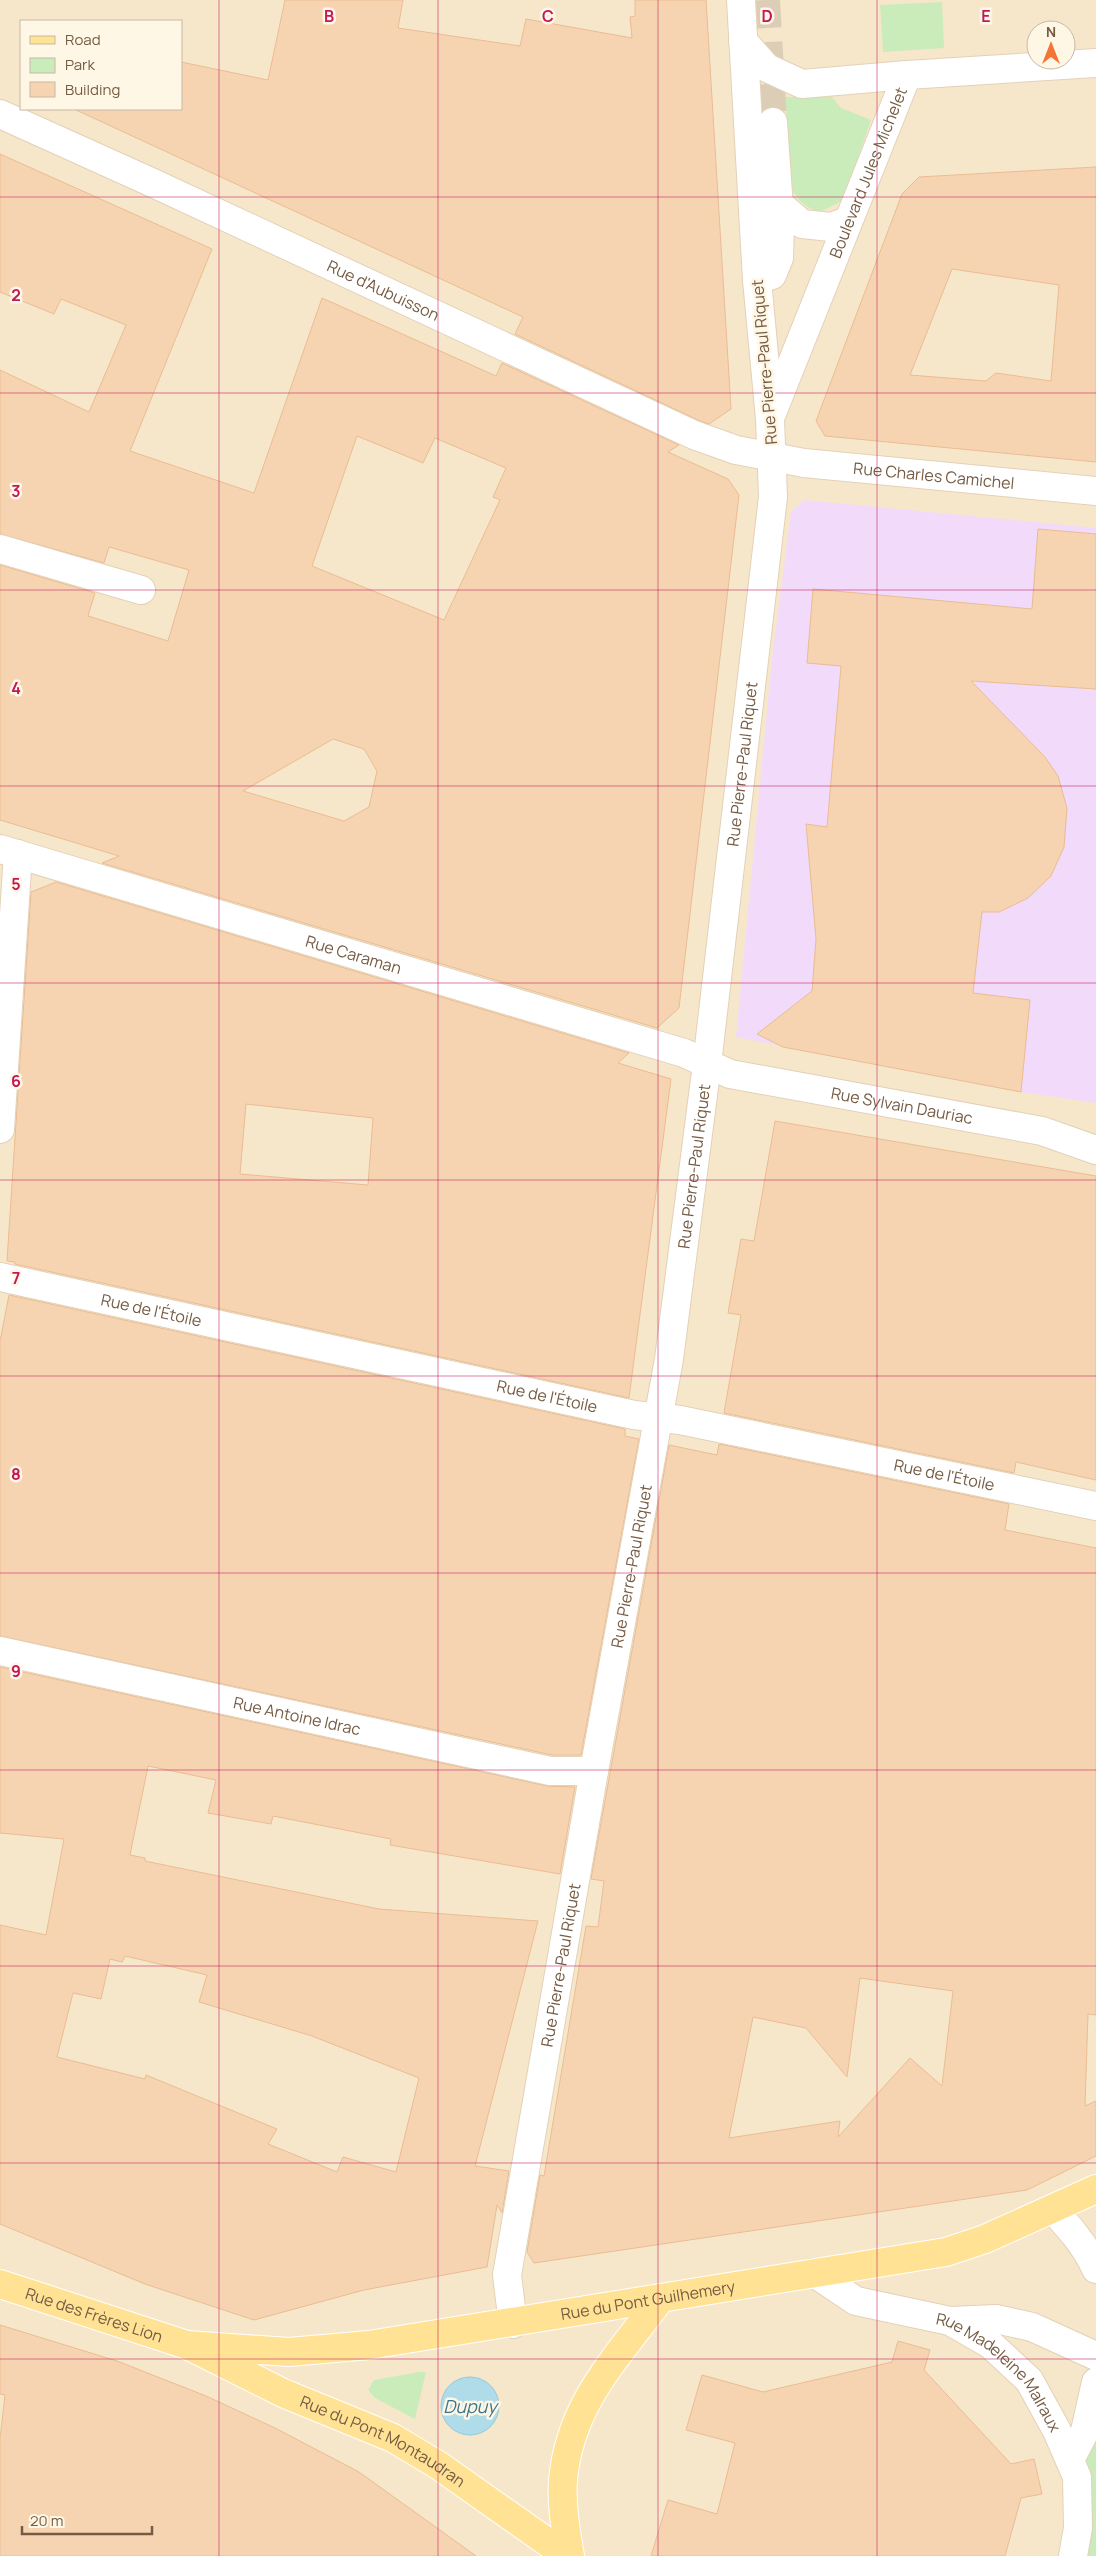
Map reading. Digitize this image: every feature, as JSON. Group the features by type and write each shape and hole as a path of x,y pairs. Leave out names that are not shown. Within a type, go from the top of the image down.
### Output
{"main road":[{"name":"Rue du Pont Guilhemery","path":"187,2345 289,2352 323,2350 513,2324 660,2298 946,2252 985,2239 1096,2190"},
{"name":"Rue des Frères Lion","path":"0,2284 187,2345"},
{"path":"568,2556 563,2481 573,2429 586,2400 660,2298"},
{"name":"Rue du Pont Montaudran","path":"187,2345 283,2393 393,2438 438,2465 568,2556"}],"street":[{"name":"Rue Pierre-Paul Riquet","path":"513,2324 507,2275 594,1771 669,1358 773,497 770,419 757,280 741,0"},
{"path":"743,41 767,68 802,84 907,75"},
{"name":"Boulevard Jules Michelet","path":"770,419 907,75 1096,63"},
{"name":"Rue d'Aubuisson","path":"0,114 153,183 694,435 736,450 772,457"},
{"path":"757,280 772,275 779,258 773,122"},
{"path":"778,203 802,224 831,227 848,221"},
{"name":"Rue Charles Camichel","path":"772,457 804,462 1096,491"},
{"path":"0,549 141,590"},
{"path":"0,1128 9,852"},
{"name":"Rue Caraman","path":"9,852 684,1053 706,1064"},
{"name":"Rue Sylvain Dauriac","path":"706,1064 730,1074 1042,1131 1096,1150"},
{"name":"Rue de l'Étoile","path":"0,1277 634,1415 680,1420 1096,1506"},
{"name":"Rue Antoine Idrac","path":"0,1651 550,1771 594,1771"},
{"path":"1052,2209 1090,2255 1096,2269"},
{"name":"Rue Madeleine Malraux","path":"814,2273 856,2300 950,2321 990,2344 1029,2380 1077,2477 1078,2528 1073,2556"},
{"path":"950,2321 996,2318 1032,2327 1096,2356"},
{"path":"1070,2460 1085,2431 1096,2382"}],"shaded area":[{"path":"0,0 1096,0 1096,2556 0,2556"},
{"path":"804,500 1096,528 1096,1103 1021,1092 736,1037 772,658 791,512"}],"green space":[{"path":"942,2 944,48 883,52 880,5"},
{"path":"785,97 832,97 841,108 871,120 848,187 840,202 820,212 804,204 793,191"},
{"path":"426,2372 415,2419 375,2398 368,2390 374,2380"},
{"path":"1096,2434 1096,2556 1086,2556 1090,2498 1085,2452"}],"water":[{"name":"Dupuy","path":"470,2377 481,2379 491,2385 497,2395 499,2406 497,2417 491,2427 481,2433 470,2435 459,2433 449,2427 443,2417 441,2406 443,2395 449,2385 459,2379"}],"building":[{"path":"285,0 403,0 398,28 520,46 526,19 632,38 630,17 635,16 635,0 706,0 731,409 709,424 700,421 515,334 523,317 76,110 182,110 182,62 268,80"},
{"path":"0,154 212,249 130,451 254,493 322,298 496,376 502,363 679,445 668,452 728,479 739,495 679,1008 657,1028 102,863 119,856 0,820 0,565 95,593 88,616 168,641 189,570 109,547 104,563 0,534 0,370 89,412 126,325 61,299 54,314 0,292","holes":["357,436 423,463 435,438 506,468 493,497 500,500 444,620 312,566","333,739 364,749 377,771 369,807 344,821 243,791"]},
{"path":"1096,167 1096,462 825,436 816,421 902,194 919,177","holes":["952,269 1059,285 1051,381 996,373 986,381 910,375"]},
{"path":"1038,529 1096,534 1096,689 971,681 1045,757 1058,776 1067,808 1064,847 1051,876 1028,898 999,912 982,912 973,993 1030,1000 1021,1092 783,1047 757,1034 812,991 816,939 806,824 827,827 841,666 807,663 813,589 1032,609"},
{"path":"56,882 629,1053 618,1063 671,1079 629,1398 7,1261 31,892","holes":["246,1104 373,1118 368,1185 240,1174"]},
{"path":"775,1121 1096,1176 1096,1480 1016,1462 1014,1473 724,1413 741,1315 728,1313 741,1239 754,1241"},
{"path":"9,1295 625,1429 625,1436 639,1439 581,1755 552,1755 0,1636 0,1341"},
{"path":"719,1444 1009,1504 1005,1530 1096,1548 1096,2015 1088,2014 1085,2106 1096,2101 1096,2156 1027,2190 534,2263 527,2252 540,2175 544,2176 586,1926 598,1927 604,1881 591,1879 669,1445 717,1455","holes":["860,1978 953,1991 942,2086 910,2058 838,2137 840,2121 729,2138 753,2017 806,2028 847,2077"]},
{"path":"0,1667 547,1786 575,1787 560,1874 390,1845 391,1839 273,1816 271,1824 208,1813 216,1780 148,1766 130,1855 145,1858 145,1861 379,1909 538,1921 475,2166 509,2171 502,2213 497,2205 487,2267 364,2290 254,2320 145,2284 0,2224 0,1925 46,1935 64,1839 0,1833","holes":["125,1956 207,1975 199,2002 312,2036 419,2078 396,2172 343,2157 337,2172 268,2144 277,2129 146,2075 145,2079 57,2057 73,1993 101,1999 110,1959 122,1962"]},
{"path":"0,2325 117,2361 206,2396 275,2428 359,2472 476,2556 0,2556 0,2439 5,2395 0,2394"},
{"path":"898,2341 930,2350 924,2370 1011,2464 1034,2459 1042,2494 1021,2498 1005,2556 651,2556 668,2500 717,2514 735,2443 686,2430 702,2375 763,2392 892,2362"}],"tunnel":[{"path":"766,0 773,122"}]}
